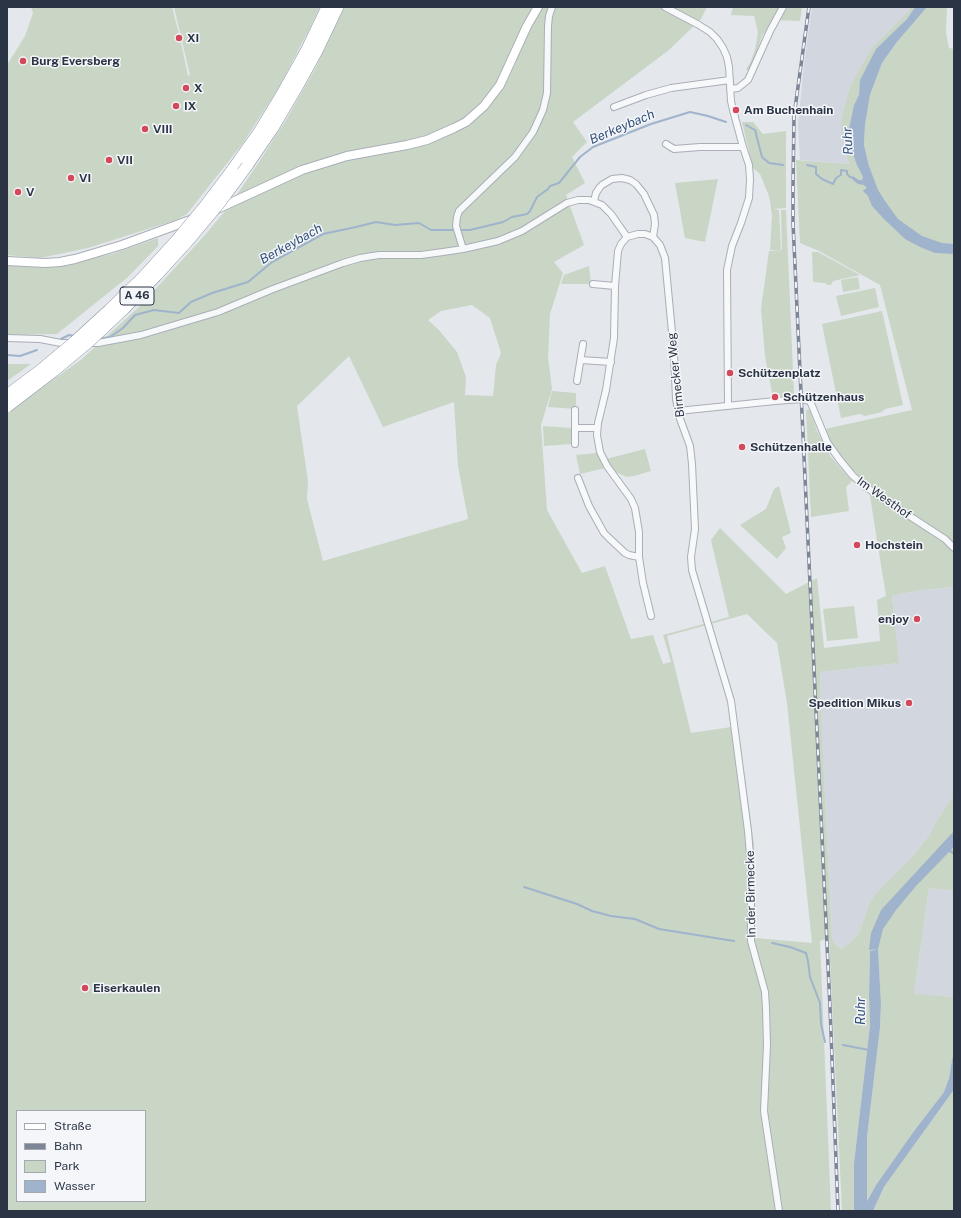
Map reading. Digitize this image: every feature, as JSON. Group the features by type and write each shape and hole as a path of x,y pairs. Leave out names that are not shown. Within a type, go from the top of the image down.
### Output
{"highway":[{"name":"A 46","path":"7,395 74,342 109,310 137,283 204,208 259,132 284,92 327,7"},
{"name":"A 46","path":"7,407 90,341 124,309 189,240 219,204 273,128 318,49 338,7"}],"street":[{"path":"7,261 60,262 97,253 219,209 302,170 346,156 427,140 454,128 466,122 479,112 495,93 504,77 527,26 538,7"},
{"path":"463,249 456,226 459,211 515,156 532,132 543,110 547,93 548,26 552,7"},
{"path":"665,7 710,32 718,39 727,57 733,110 749,165 750,189 747,205 730,256 727,270 728,406 678,411"},
{"path":"730,89 738,88 748,80 757,63 767,37 783,7"},
{"path":"614,107 646,95 671,88 730,80"},
{"path":"666,144 674,149 743,146"},
{"path":"594,201 598,190 602,185 615,178 622,178 633,182 639,187 654,215 655,224 653,237 645,234 627,237 621,244 618,251 611,362 597,428 598,446 602,456 607,466 631,498 636,508 639,532 639,557 643,583 651,616"},
{"path":"7,338 40,339 61,343 98,343 134,337 218,312 273,289 360,258 379,254 421,255 463,249 498,241 516,234 567,203 578,200 594,201 602,205 609,211 627,237"},
{"name":"Birmecker Weg","path":"653,237 660,245 665,258 678,411 680,422 690,446 695,529 691,566 709,627"},
{"path":"593,284 615,286"},
{"path":"578,382 583,344"},
{"path":"581,360 611,362"},
{"name":"Im Westhof","path":"728,406 802,399 810,401 827,442 853,476 866,487 945,539 954,548"},
{"path":"575,410 575,444"},
{"path":"575,428 597,428"},
{"path":"578,478 589,506 604,533 625,553 639,557"},
{"name":"In der Birmecke","path":"709,627 731,701 748,831 752,867 751,941 765,992 766,1008 767,1045 764,1111 780,1211"}],"shaded area":[{"path":"812,7 911,7 843,143 849,164 800,160 798,126 804,64"},
{"path":"954,587 954,795 937,820 930,834 913,856 876,893 870,902 859,933 843,949 834,943 832,937 820,672 898,663 892,596 921,590"},
{"path":"929,888 954,891 954,997 914,995"}],"green space":[{"path":"31,7 172,7 188,76 190,75 174,7 320,7 278,89 243,143 187,214 176,220 88,248 40,258 7,255 7,65 25,36 33,13"},
{"path":"344,7 538,7 501,78 507,81 524,39 541,7 707,7 701,19 669,50 573,122 587,142 572,157 585,183 566,195 584,245 554,262 563,273 550,314 548,357 552,389 541,425 547,510 582,573 605,566 631,639 653,635 663,664 671,662 663,635 729,617 711,540 720,528 786,594 817,578 824,648 880,641 877,600 886,596 868,484 850,468 834,448 825,429 912,410 880,285 819,251 800,243 796,160 849,164 843,143 841,122 850,87 872,48 907,13 911,7 915,7 907,19 876,49 860,80 859,95 854,105 849,129 869,166 864,145 865,125 870,95 882,63 897,42 927,7 947,7 946,33 949,48 954,49 954,587 921,590 892,596 899,663 820,672 832,937 834,943 842,949 859,933 870,902 876,893 913,856 930,834 937,820 954,795 954,891 929,888 914,994 954,997 954,1048 949,1078 944,1092 914,1131 876,1185 866,1202 867,1137 880,1028 881,1003 878,949 870,951 870,1025 854,1163 854,1211 842,1211 829,938 820,941 831,1211 7,1211 7,413 82,359 141,305 225,211 302,173 366,150 236,196 286,120 316,67","holes":["472,305 490,318 501,353 496,365 493,396 465,395 466,377 457,352 439,330 428,320 441,311","349,356 383,427 454,402 458,466 468,519 323,561 307,499 308,481 297,406","747,614 777,643 787,703 812,943 755,938 754,844 738,726 691,733 667,636"]},
{"path":"733,7 802,7 800,21 773,20 762,36 750,71 746,69 755,50 758,32 754,16 731,15"},
{"path":"742,122 753,122 763,134 786,131 786,208 773,209 779,210 781,250 770,250 772,215 769,196 760,174 753,168"},
{"path":"718,179 705,242 685,238 675,183"},
{"path":"781,210 786,210 794,395 780,396 779,393 772,393 765,356 761,309 769,251 782,250"},
{"path":"158,238 158,246 128,277 57,334 7,335 7,264 62,265 112,254"},
{"path":"812,252 818,252 860,275 833,281 831,285 813,282"},
{"path":"589,266 591,284 561,284 564,275"},
{"path":"858,277 860,289 843,292 841,280"},
{"path":"875,288 879,307 841,316 836,296"},
{"path":"882,311 903,405 865,416 860,414 841,418 822,324"},
{"path":"7,364 31,364 7,381"},
{"path":"552,391 576,393 576,409 548,407"},
{"path":"806,410 810,410 817,431 831,457 852,481 846,487 849,511 811,517"},
{"path":"543,426 572,428 572,444 544,446"},
{"path":"645,449 651,471 634,476 627,477 616,472 606,459"},
{"path":"597,453 605,468 580,474 576,455"},
{"path":"779,486 791,533 782,537 786,548 777,559 740,525 766,509 774,489"},
{"path":"854,606 858,638 827,641 823,609"},
{"path":"954,1088 954,1211 873,1211 884,1187"}],"water":[{"path":"915,7 927,7 897,42 882,63 870,95 865,125 864,145 869,166 878,190 898,219 922,236 942,243 954,244 954,254 935,253 905,239 872,206 868,196 863,190 866,189 866,187 858,184 853,180 852,176 859,180 862,180 863,177 850,146 849,129 854,105 859,95 860,80 876,49 907,19"},
{"path":"954,831 954,846 951,850 954,852 954,855 949,852 916,886 896,910 883,929 878,949 869,950 871,933 881,910"},
{"path":"878,949 881,1003 880,1028 867,1137 867,1201 876,1185 914,1131 944,1092 949,1078 954,1048 954,1088 884,1187 873,1211 854,1211 854,1163 870,1025 870,951"}],"waterway":[{"name":"Berkeybach","path":"98,339 110,337 123,328 135,315 154,310 179,313 191,302 212,293 248,282 272,262 323,234 376,222 395,225 419,223 431,230 470,230 503,222 512,217 527,214 537,197 550,186 559,183 580,157 593,147 651,124 690,112 726,122"},
{"name":"Berkeybach","path":"746,125 755,130 762,157 769,163 783,165"},
{"name":"Berkeybach","path":"807,165 816,167 816,174 822,179 833,184 836,178 841,175 841,170 847,171 847,174 854,178"},
{"name":"Berkeybach","path":"61,339 69,335 74,336"},
{"name":"Berkeybach","path":"7,355 20,356 37,350"},
{"path":"524,887 577,904 592,911 611,916 635,919 659,929 734,941"},
{"path":"772,943 790,947 806,953 810,977 820,1003 821,1024 825,1042"},
{"path":"843,1045 869,1050"}],"railway":[{"path":"809,7 794,116 793,223 830,1007 838,1211"}],"place":[{"name":"XI","path":"179,38"},
{"name":"Burg Eversberg","path":"23,61"},
{"name":"X","path":"186,88"},
{"name":"IX","path":"176,106"},
{"name":"Am Buchenhain","path":"736,110"},
{"name":"VIII","path":"145,129"},
{"name":"VII","path":"109,160"},
{"name":"VI","path":"71,178"},
{"name":"V","path":"18,192"},
{"name":"Schützenplatz","path":"730,373"},
{"name":"Schützenhaus","path":"775,397"},
{"name":"Schützenhalle","path":"742,447"},
{"name":"Hochstein","path":"857,545"},
{"name":"enjoy","path":"917,619"},
{"name":"Spedition Mikus","path":"909,703"},
{"name":"Eiserkaulen","path":"85,988"}],"water label":[{"name":"Ruhr","path":"848,141"},
{"name":"Ruhr","path":"861,1011"}]}
